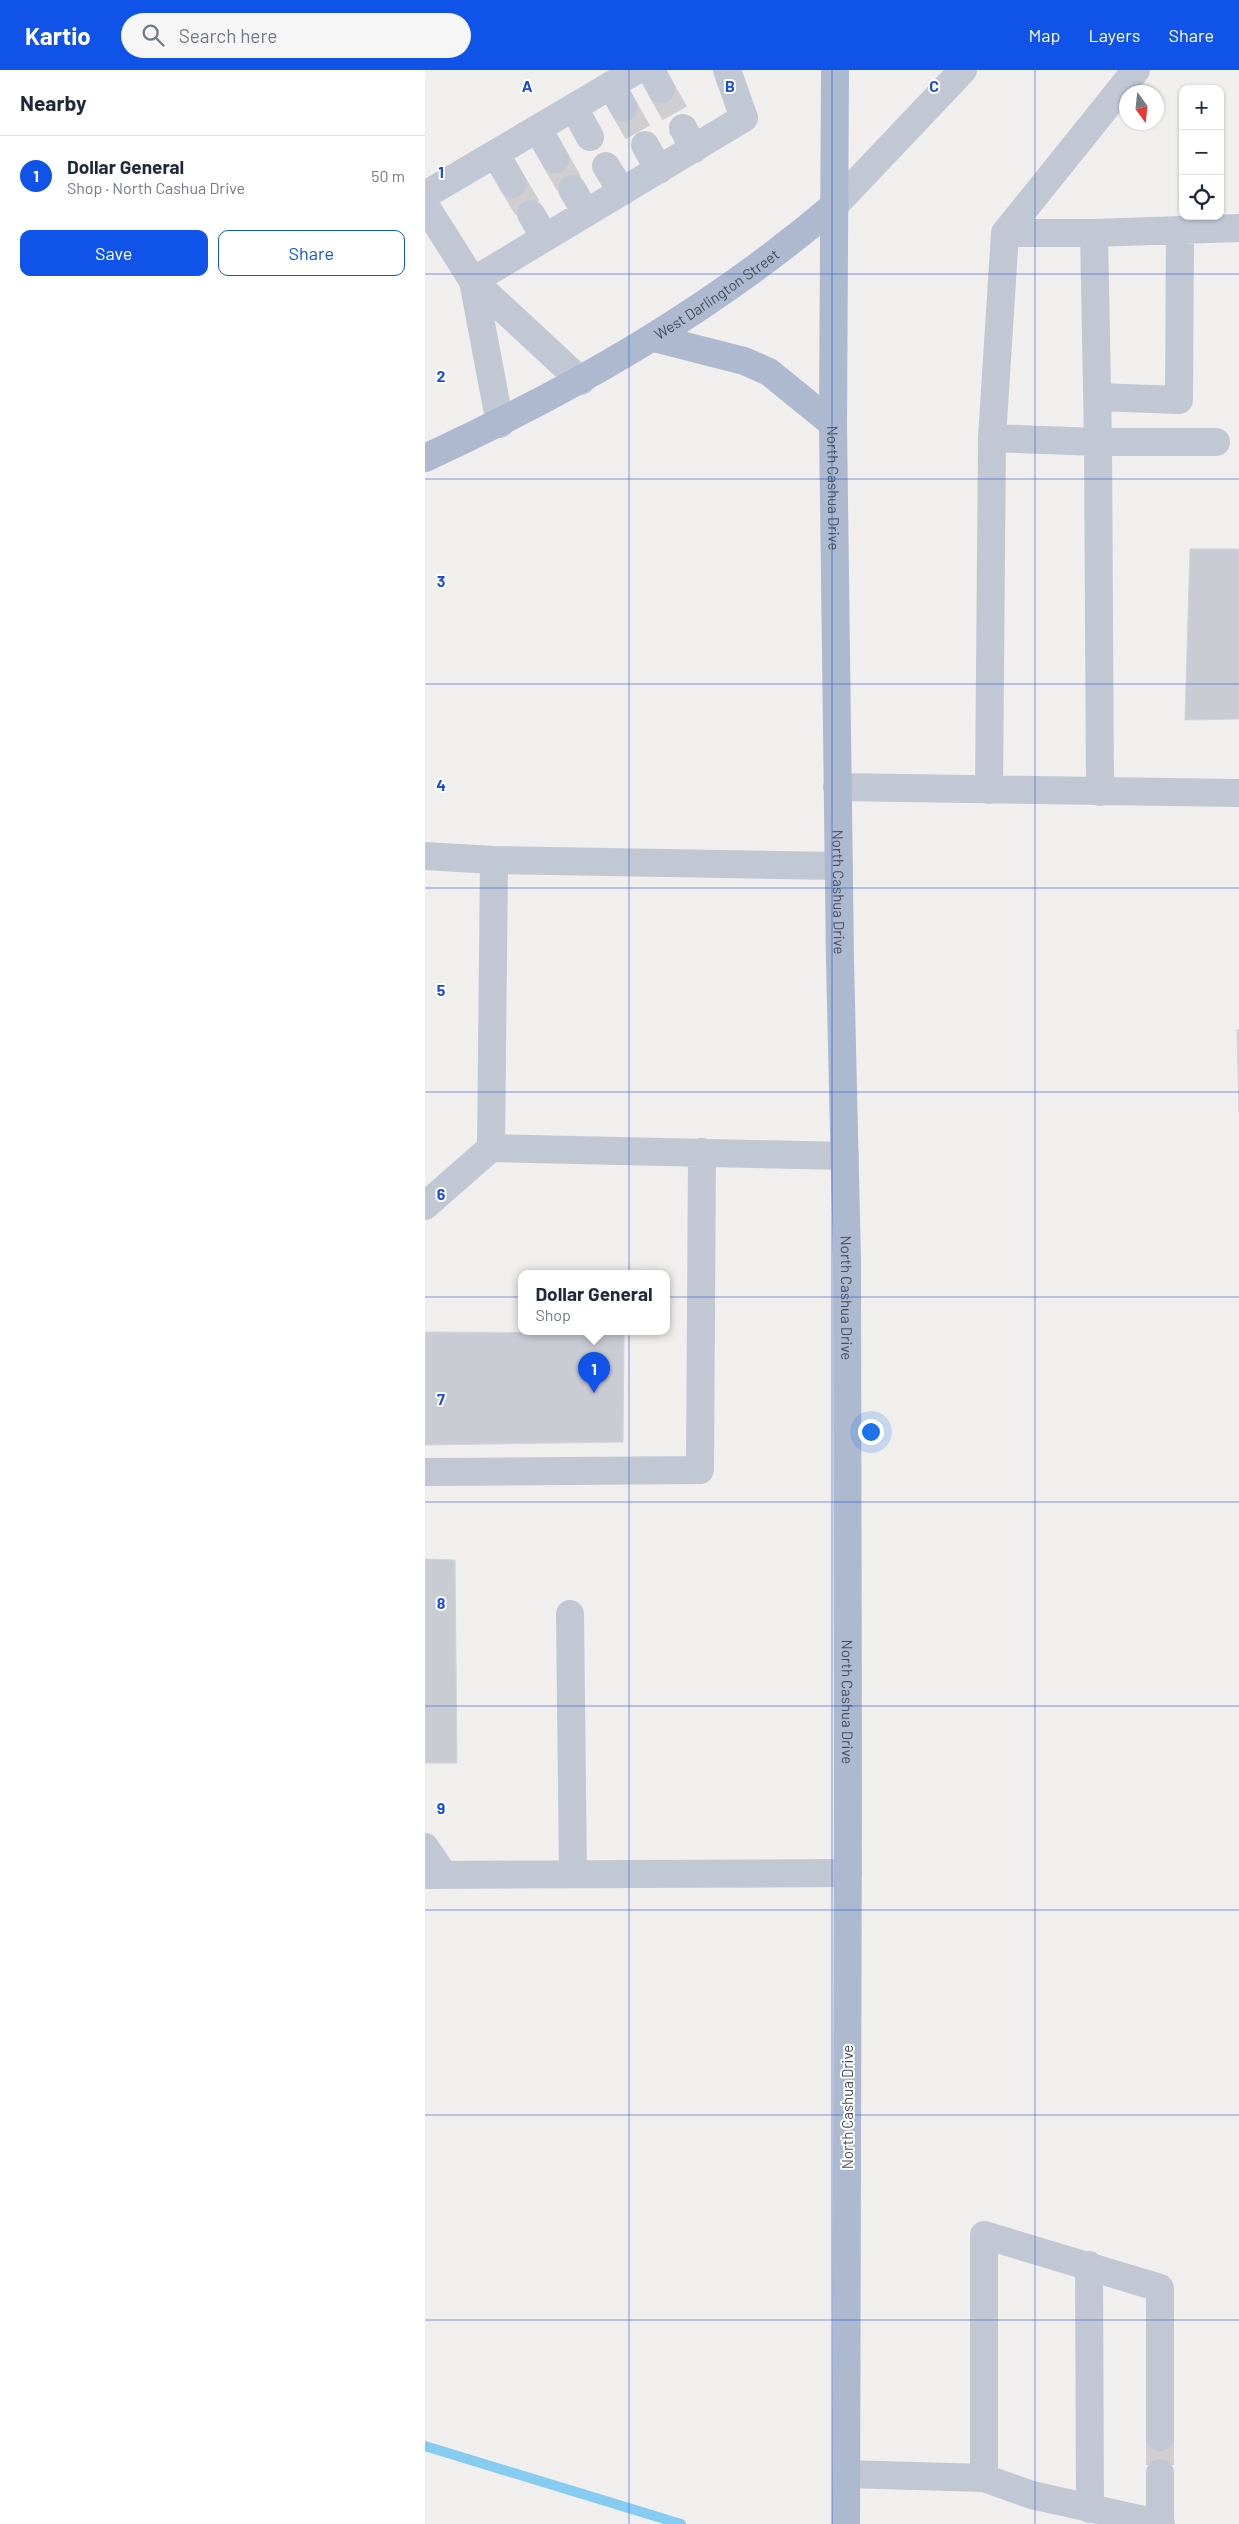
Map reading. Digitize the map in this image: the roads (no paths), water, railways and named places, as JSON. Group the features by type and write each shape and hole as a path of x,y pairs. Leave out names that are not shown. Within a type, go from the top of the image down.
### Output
{"main road":[{"name":"North Cashua Drive","path":"835,70 833,424 837,787 847,1261 846,2524"},
{"name":"West Darlington Street","path":"425,458 500,424 581,381 654,338 779,252 835,205"},
{"path":"654,338 744,360 769,372 833,424"}],"street":[{"path":"425,195 573,108 618,97 637,70"},
{"path":"473,281 659,170 688,138 744,118 727,70"},
{"name":"West Darlington Street","path":"835,205 963,70"},
{"path":"989,790 992,438 1005,232 1136,70"},
{"path":"573,108 590,137"},
{"path":"538,129 555,159"},
{"path":"645,145 659,170"},
{"path":"496,154 513,184"},
{"path":"606,166 622,192"},
{"path":"572,189 586,213"},
{"path":"425,205 473,281 581,381"},
{"path":"531,214 545,238"},
{"path":"1005,232 1094,233 1239,228"},
{"path":"1097,397 1179,400 1180,230"},
{"path":"1094,233 1098,442 1100,792"},
{"path":"473,281 500,424"},
{"path":"992,438 1098,442 1216,442"},
{"path":"837,787 1239,793"},
{"path":"425,856 494,860 839,866"},
{"path":"491,1148 494,860"},
{"path":"425,1206 491,1148 845,1156"},
{"path":"425,1472 700,1470 702,1152"},
{"path":"570,1614 573,1874"},
{"path":"425,1847 434,1875 848,1873"},
{"path":"984,2478 984,2235 1089,2265 1159,2288 1160,2437"},
{"path":"1089,2265 1089,2510"},
{"path":"846,2474 984,2478 1032,2495 1089,2510 1161,2524 1160,2473"}],"waterway":[{"path":"425,2446 681,2524"}],"tunnel":[{"path":"661,89 683,128"},
{"path":"624,108 645,145"},
{"path":"555,159 572,189"},
{"path":"513,184 531,214"},
{"path":"1160,2437 1160,2473"}],"place":[{"name":"Dollar General","path":"594,1393"}]}
